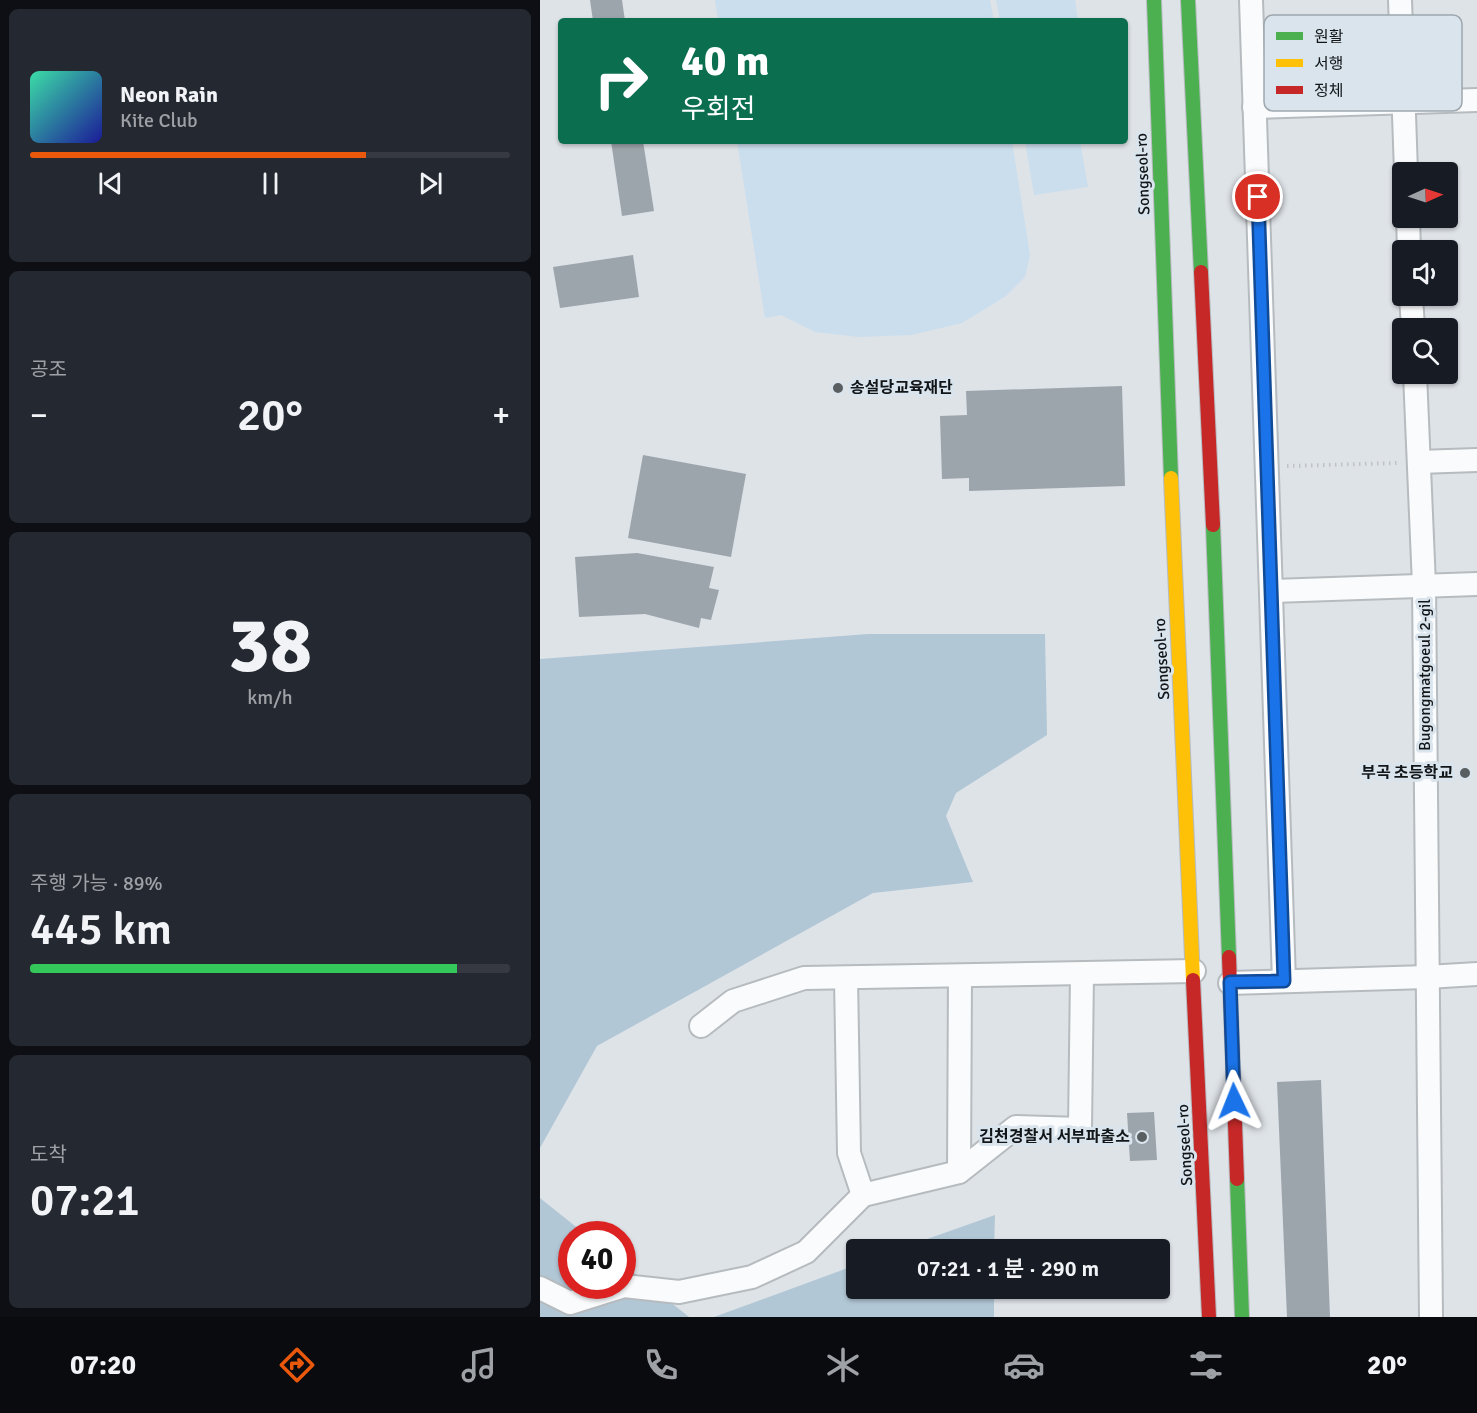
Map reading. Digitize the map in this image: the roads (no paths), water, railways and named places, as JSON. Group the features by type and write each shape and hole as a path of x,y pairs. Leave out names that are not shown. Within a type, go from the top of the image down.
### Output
{"street":[{"name":"Songseol-ro","path":"1154,0 1176,620 1209,1317"},
{"path":"1188,0 1217,609 1242,1317"},
{"path":"1251,0 1273,591 1284,981"},
{"path":"1400,0 1400,15"},
{"path":"1462,100 1477,100"},
{"path":"1254,107 1264,107"},
{"path":"1403,111 1406,162"},
{"name":"Bugongmatgoeul 2-gil","path":"1415,384 1424,585 1431,1317"},
{"path":"1419,462 1477,460"},
{"path":"1273,591 1477,584"},
{"path":"701,1026 733,1001 804,978 1194,971"},
{"path":"540,1288 570,1303 624,1286 679,1292 752,1277 806,1252 863,1195 959,1172 1016,1127 1080,1129 1082,974"},
{"path":"1230,982 1477,974"},
{"path":"959,1172 960,976"},
{"path":"846,978 849,1154 863,1195"}],"place":[{"name":"송설당교육재단","path":"838,388"},
{"name":"부곡 초등학교","path":"1465,773"},
{"name":"김천경찰서 서부파출소","path":"1142,1137"}]}
